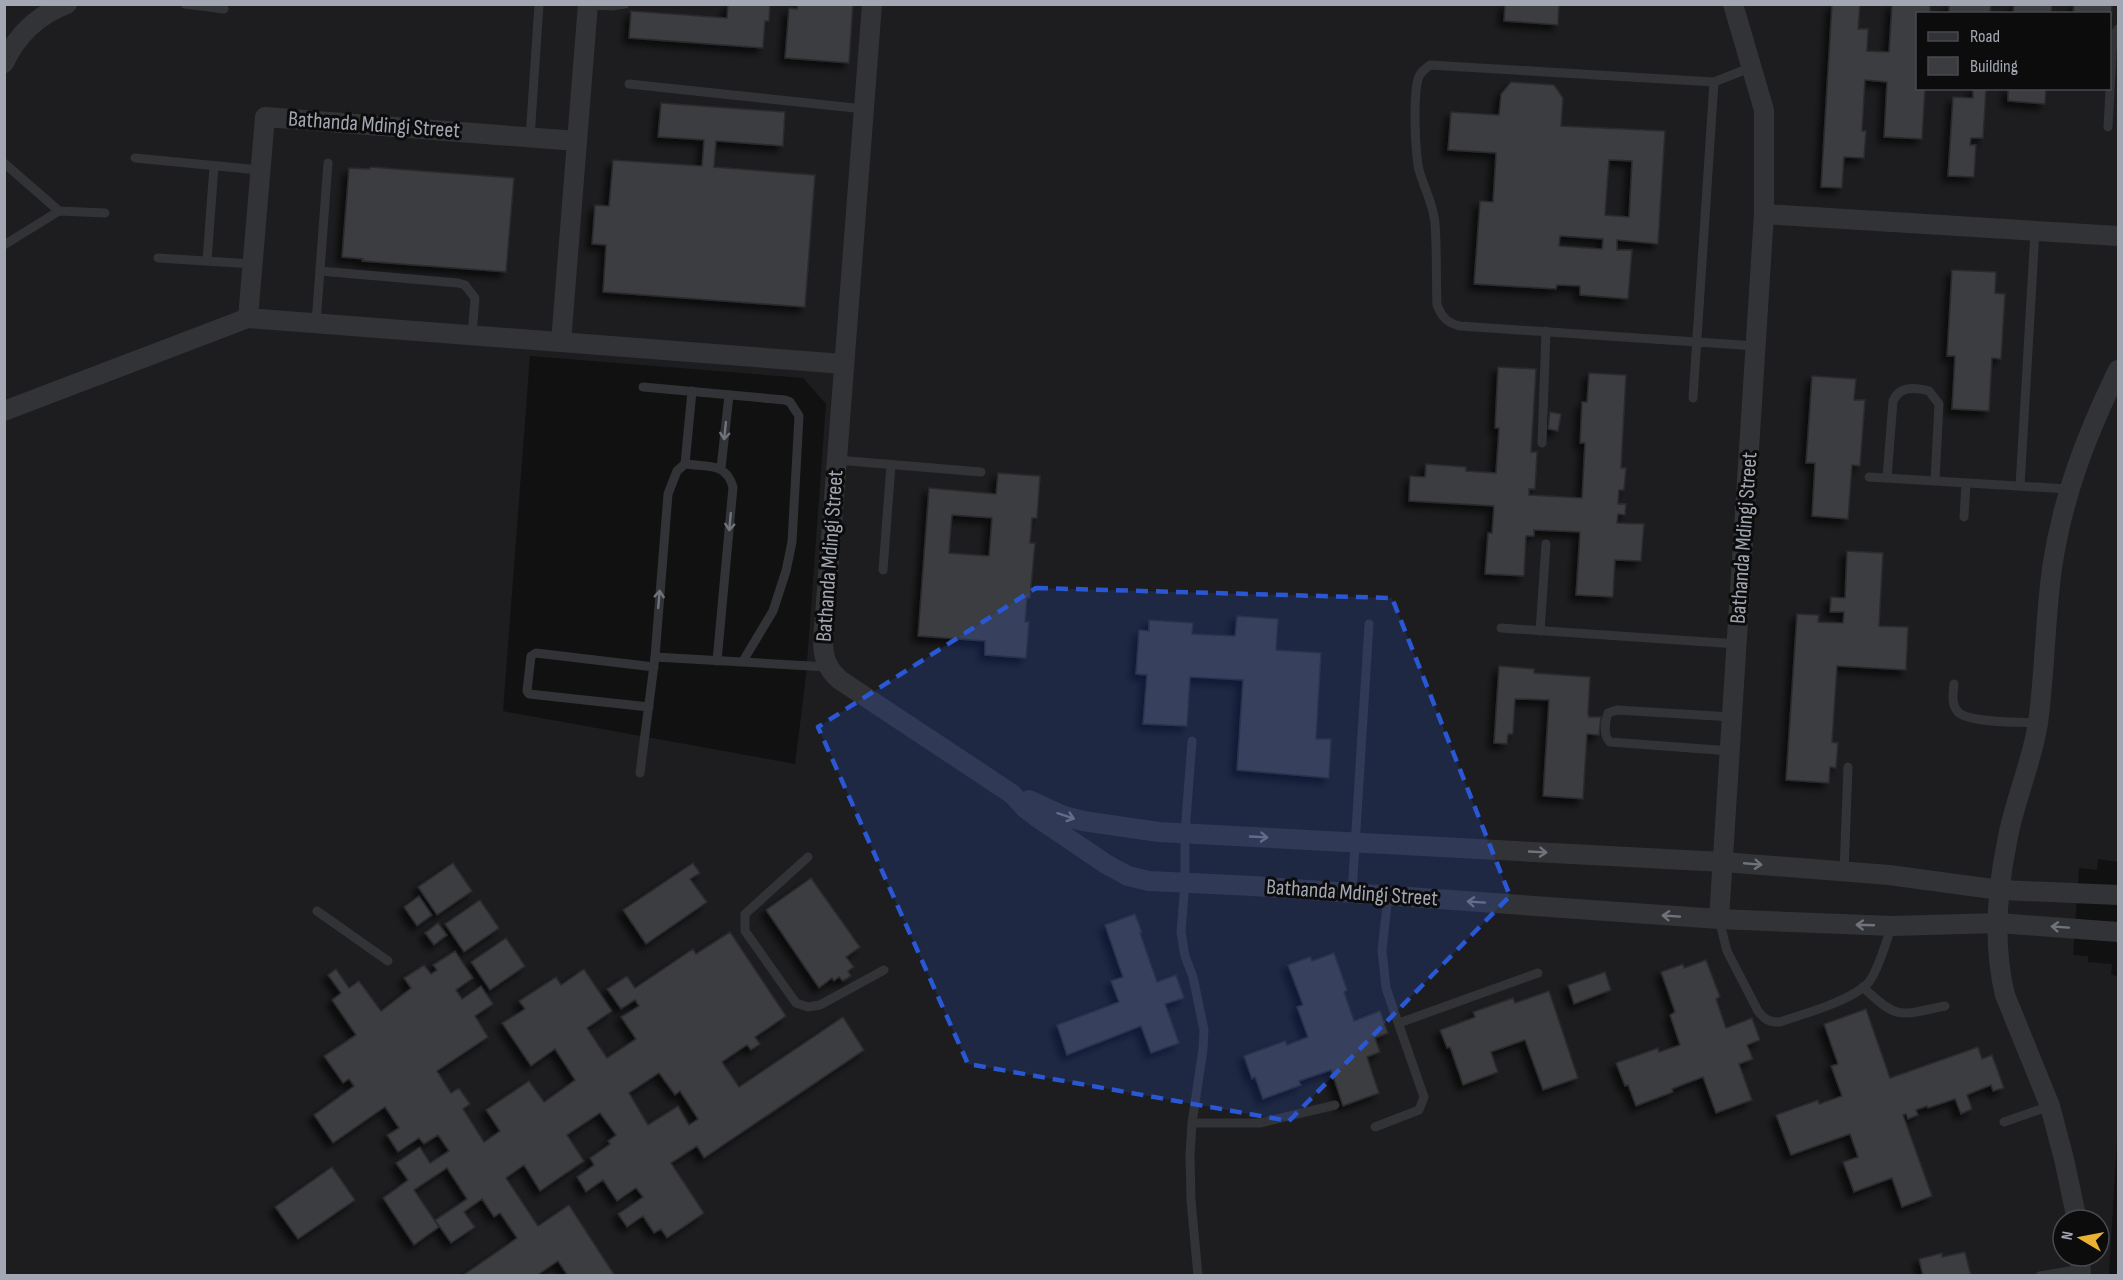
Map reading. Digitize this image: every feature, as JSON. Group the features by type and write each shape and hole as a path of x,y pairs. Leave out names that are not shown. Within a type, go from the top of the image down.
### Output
{"street":[{"path":"4,63 19,38 30,26 43,16 67,4"},
{"path":"561,342 588,4"},
{"name":"Bathanda Mdingi Street","path":"872,4 823,641 828,667 840,680 1012,794 1038,818 1106,864 1128,876 1149,881 1352,893 1719,920 1892,926 1998,923 2118,932"},
{"name":"Bathanda Mdingi Street","path":"1719,920 1764,214 1764,110 1733,4"},
{"name":"Bathanda Mdingi Street","path":"248,318 265,117 577,141"},
{"path":"1764,214 2118,236"},
{"path":"4,411 248,318 844,364"},
{"path":"2074,1208 2050,1106 2005,995 2000,976 1998,923 2007,841 2038,723 2052,569 2069,489 2093,422 2118,370"},
{"name":"Bathanda Mdingi Street","path":"1012,794 1083,822 1185,833 1723,862 1889,875 2000,890 2118,895"}],"lane":[{"path":"185,4 224,9"},
{"path":"530,138 539,4"},
{"path":"588,4 612,6 625,4"},
{"path":"2111,72 2113,36 2118,29"},
{"path":"1752,67 1714,82 1430,65 1422,71 1417,89 1417,158 1420,174 1432,202 1435,223 1437,305 1441,316 1450,323 1460,326 1756,346"},
{"path":"1693,398 1714,82"},
{"path":"629,84 864,109"},
{"path":"2108,127 2110,90"},
{"path":"135,158 260,170"},
{"path":"4,163 59,211"},
{"path":"316,323 328,163"},
{"path":"207,261 214,166"},
{"path":"4,245 59,211 105,213"},
{"path":"2020,486 2035,231"},
{"path":"158,258 253,264"},
{"path":"320,271 465,285 475,298 472,335"},
{"path":"1542,444 1546,331"},
{"path":"643,387 785,400 790,402 799,416 792,542 786,571 773,611 743,661"},
{"path":"1887,478 1893,401 1900,391 1908,388 1929,391 1939,404 1935,481"},
{"path":"640,773 654,662 668,494 677,471 685,464 692,391"},
{"path":"721,468 729,394"},
{"path":"837,460 981,472"},
{"path":"685,464 721,468 727,472 733,487 717,661"},
{"path":"883,570 891,465"},
{"path":"1869,477 2069,489"},
{"path":"1964,517 1966,483"},
{"path":"1540,631 1546,544"},
{"path":"1352,893 1369,624"},
{"path":"1501,628 1737,644"},
{"path":"649,707 529,694 527,691 531,656 536,653 654,662 743,661 786,666 828,667"},
{"path":"1954,684 1954,705 1963,716 2038,723"},
{"path":"1731,751 1610,742 1605,733 1606,716 1617,710 1732,717"},
{"path":"1192,741 1181,932 1204,1030 1190,1155 1191,1200 1198,1275"},
{"path":"1844,872 1848,767"},
{"path":"808,857 746,914 745,931 752,942 796,1002 807,1006 820,1005 884,970"},
{"path":"1375,1126 1414,1113 1424,1102 1424,1092 1386,988 1383,969 1384,927 1388,896"},
{"path":"317,911 388,961"},
{"path":"1719,920 1727,951 1764,1019 1771,1022 1780,1022 1850,996 1863,987 1874,973 1892,926"},
{"path":"1399,1023 1538,973"},
{"path":"1863,987 1882,1006 1892,1012 1904,1014 1946,1006"},
{"path":"1192,1123 1260,1123 1335,1105"},
{"path":"2004,1122 2050,1106"},
{"path":"2040,1275 2075,1268"}],"highlighted area":[{"path":"1036,588 1392,598 1510,896 1289,1121 968,1064 818,727"}],"shaded area":[{"path":"5,5 2118,5 2118,862 2098,859 2097,870 2079,868 2073,955 2088,956 2088,962 2112,964 2111,974 2118,977 2118,1123 2111,1241 2111,1208 2051,1208 2051,1268 2109,1268 2109,1275 5,1276","holes":["530,356 803,378 826,404 806,676 795,764 503,711"]}],"building":[{"path":"728,4 770,4 769,21 765,21 763,48 629,38 631,11 727,18"},
{"path":"798,4 853,4 849,63 785,58 789,8 797,9"},
{"path":"1505,4 1559,4 1558,25 1504,21"},
{"path":"1832,4 1860,4 1858,29 1868,29 1867,51 1889,52 1892,4 1930,4 1930,12 1916,12 1916,90 1925,90 1922,139 1884,137 1887,82 1865,80 1862,131 1866,131 1864,158 1844,157 1842,188 1821,187"},
{"path":"1949,4 1991,4 1990,12 1949,12"},
{"path":"2014,4 2052,4 2051,12 2013,12"},
{"path":"2074,4 2112,4 2111,24 2111,12 2073,12"},
{"path":"1511,82 1554,85 1563,98 1561,126 1665,131 1658,244 1617,240 1617,250 1632,250 1628,299 1580,295 1580,286 1557,285 1556,289 1474,284 1480,201 1493,202 1496,153 1448,150 1451,112 1499,115 1501,94","holes":["1609,160 1632,161 1629,217 1605,215","1560,236 1603,239 1602,249 1559,246"]},
{"path":"1973,90 1986,90 1983,138 1971,138 1970,145 1976,145 1974,177 1948,176 1953,97 1973,98"},
{"path":"2008,90 2046,90 2045,104 2008,101"},
{"path":"661,103 785,112 783,146 716,141 714,167 815,175 805,307 603,292 606,245 592,244 595,205 609,206 613,160 702,166 704,140 658,137"},
{"path":"370,167 514,178 506,272 362,261 363,259 342,257 349,168 370,169"},
{"path":"1952,270 1996,272 1995,293 2005,294 2001,359 1992,358 1989,411 1952,409 1955,356 1947,356"},
{"path":"1498,367 1536,369 1531,452 1537,452 1535,489 1529,489 1529,495 1582,498 1585,443 1580,443 1582,402 1587,402 1589,373 1626,375 1621,468 1626,468 1624,490 1619,490 1618,504 1626,504 1625,515 1618,514 1617,523 1644,524 1641,561 1615,560 1613,597 1576,595 1580,532 1534,530 1534,536 1526,536 1524,576 1485,574 1488,533 1492,533 1494,506 1409,501 1410,476 1425,477 1426,464 1466,467 1466,471 1496,473 1499,428 1495,428"},
{"path":"1812,376 1856,379 1854,400 1865,400 1860,466 1852,465 1848,519 1812,516 1815,463 1806,463"},
{"path":"1550,412 1561,414 1558,431 1548,429"},
{"path":"998,473 1040,476 1037,518 1032,518 1030,543 1035,543 1030,598 1027,598 1025,622 1029,622 1026,658 985,655 985,641 918,636 929,488 996,494","holes":["952,515 992,518 989,556 949,553"]},
{"path":"1847,551 1883,553 1879,626 1908,627 1906,670 1837,666 1832,742 1838,743 1836,768 1830,767 1829,783 1786,780 1797,614 1819,615 1818,622 1843,623 1844,612 1830,612 1831,597 1845,598"},
{"path":"1237,616 1278,619 1276,650 1321,653 1316,739 1331,739 1329,778 1237,770 1243,680 1190,677 1187,726 1143,724 1147,675 1136,674 1139,630 1149,631 1149,620 1193,623 1192,634 1235,636"},
{"path":"1499,666 1534,669 1534,673 1590,677 1588,714 1589,717 1601,717 1599,735 1587,734 1583,799 1543,796 1549,700 1515,699 1513,734 1508,734 1507,744 1494,743"},
{"path":"453,863 472,891 437,915 418,887"},
{"path":"693,863 700,873 690,879 707,902 646,944 623,910"},
{"path":"811,878 860,947 846,957 854,967 848,971 851,976 843,981 839,977 834,981 832,978 819,988 766,910"},
{"path":"419,896 432,915 417,926 404,907"},
{"path":"480,900 499,928 464,952 445,924"},
{"path":"1135,914 1157,982 1176,975 1184,998 1165,1004 1179,1043 1151,1053 1141,1026 1067,1055 1057,1025 1119,1002 1111,981 1123,977 1105,925"},
{"path":"438,923 447,935 434,945 425,933"},
{"path":"730,932 786,1016 755,1037 760,1044 751,1050 747,1045 722,1062 739,1087 843,1017 864,1050 704,1158 697,1146 671,1163 704,1213 667,1238 661,1229 654,1233 643,1216 627,1227 618,1214 643,1197 636,1188 617,1201 603,1180 586,1192 577,1177 594,1165 590,1158 610,1144 608,1141 616,1135 600,1113 567,1135 584,1161 540,1191 524,1165 506,1178 538,1226 569,1205 615,1276 568,1276 558,1261 536,1276 462,1276 517,1238 500,1213 494,1217 482,1199 464,1212 475,1227 451,1243 435,1220 467,1199 447,1168 414,1190 439,1227 414,1245 383,1198 408,1180 396,1163 420,1147 430,1163 449,1151 438,1135 424,1144 419,1138 398,1152 387,1135 399,1128 385,1107 333,1143 314,1115 354,1086 349,1079 343,1083 324,1056 356,1035 332,1000 341,993 328,975 336,969 349,988 359,981 381,1011 411,988 404,978 424,965 431,974 437,970 433,965 455,951 473,978 456,990 462,999 481,986 493,1004 475,1016 488,1037 437,1071 451,1093 459,1088 470,1104 463,1109 484,1142 500,1131 486,1110 529,1081 544,1102 575,1080 555,1049 531,1066 502,1023 525,1009 519,1001 556,977 561,985 584,969 612,1011 587,1028 607,1058 636,1039 621,1017 639,1006 635,1000 621,1009 607,989 627,976 635,988 693,949 696,954","holes":["659,1073 675,1095 680,1091 698,1119 689,1125 678,1106 648,1125 629,1093"]},
{"path":"506,938 525,966 490,990 471,962"},
{"path":"1334,953 1347,990 1344,992 1354,1021 1380,1011 1388,1033 1375,1038 1380,1052 1367,1057 1379,1093 1343,1106 1331,1070 1299,1081 1301,1085 1263,1099 1255,1077 1252,1079 1244,1056 1285,1041 1287,1045 1308,1037 1297,1007 1303,1005 1288,965 1310,957 1312,961"},
{"path":"1706,960 1720,997 1716,999 1726,1028 1752,1018 1760,1040 1747,1045 1753,1059 1739,1064 1752,1100 1716,1113 1703,1077 1672,1089 1673,1092 1636,1106 1616,1063 1658,1048 1659,1052 1680,1045 1670,1015 1675,1012 1661,972 1683,964 1684,968"},
{"path":"1605,972 1611,990 1574,1004 1568,985"},
{"path":"1549,991 1578,1078 1543,1090 1525,1040 1491,1052 1498,1072 1463,1085 1450,1047 1447,1048 1440,1030 1475,1017 1473,1012 1513,998 1515,1003"},
{"path":"1866,1009 1890,1078 1978,1047 1982,1059 1992,1055 2004,1088 1993,1091 1991,1085 1967,1095 1972,1109 1961,1114 1955,1099 1916,1110 1918,1115 1908,1119 1906,1114 1903,1115 1932,1196 1902,1207 1892,1178 1854,1192 1843,1162 1858,1157 1850,1134 1791,1155 1776,1115 1818,1100 1819,1104 1842,1096 1831,1066 1838,1064 1824,1024"},
{"path":"332,1167 355,1200 298,1239 275,1207"},
{"path":"1965,1252 1971,1276 1923,1276 1919,1259 1942,1253 1942,1257"}]}
